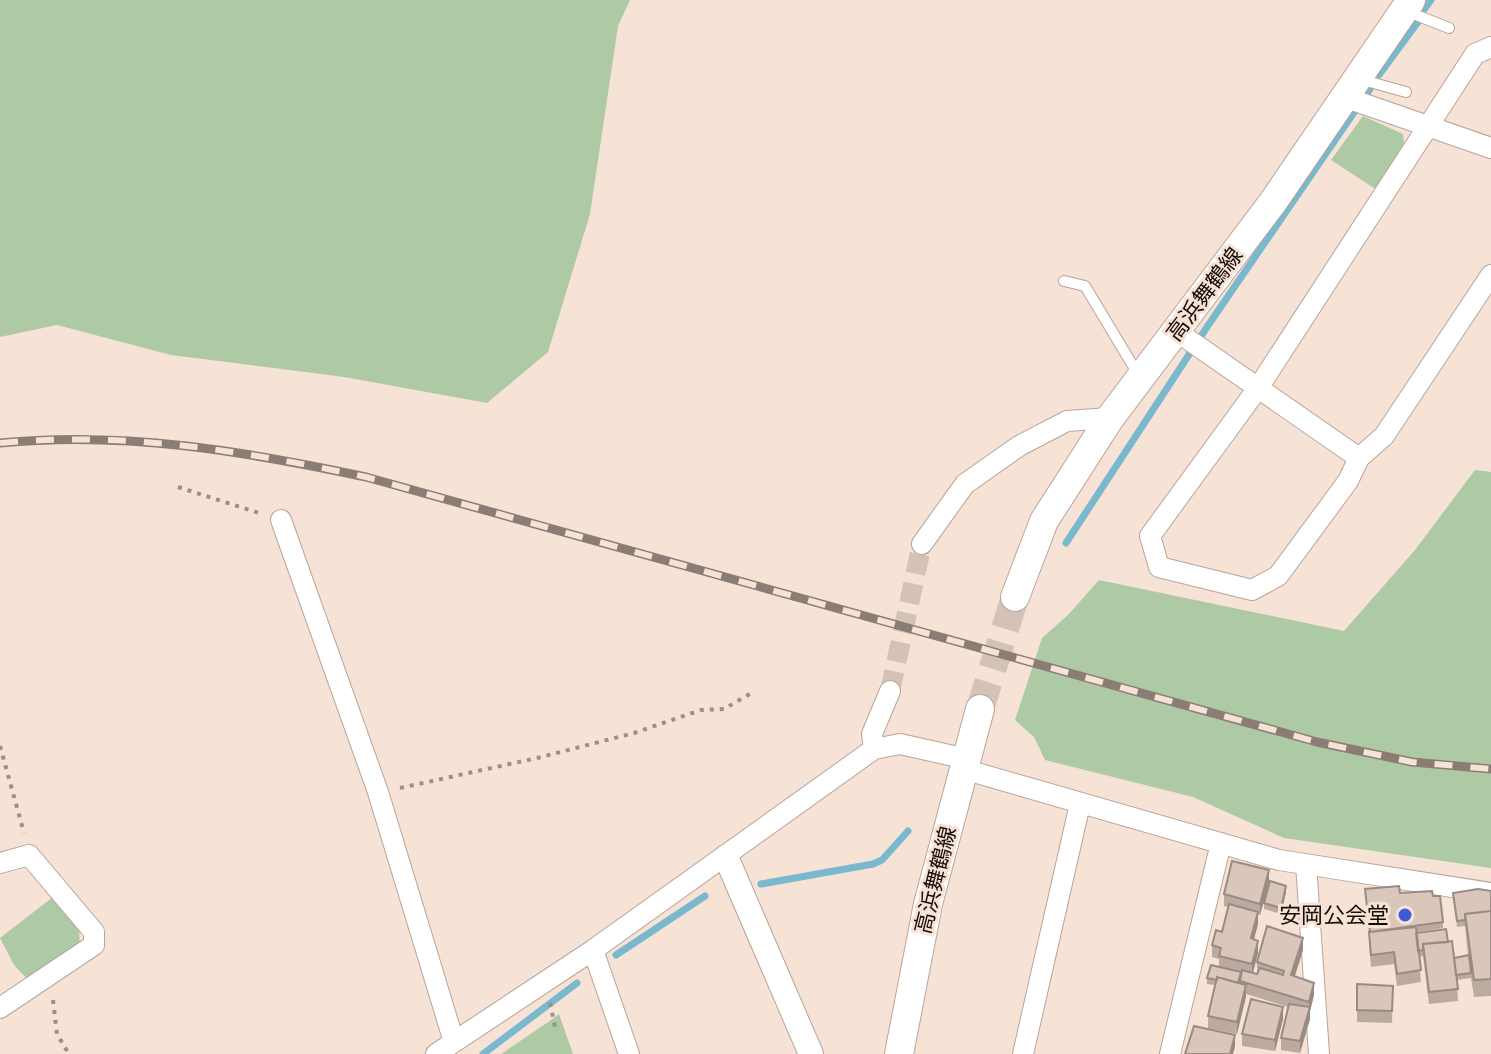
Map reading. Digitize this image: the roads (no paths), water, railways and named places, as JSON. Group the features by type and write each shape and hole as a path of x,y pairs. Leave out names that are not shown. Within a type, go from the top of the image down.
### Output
{"main road":[{"name":"高浜舞鶴線","path":"1015,597 1044,521 1110,418 1273,202 1407,5"},
{"name":"高浜舞鶴線","path":"899,1054 928,904 980,709"}],"street":[{"path":"1491,47 1475,54 1432,125 1258,388 1150,536 1159,567 1252,590 1278,576 1348,481 1359,458 1384,436 1491,275"},
{"path":"1350,88 1374,108 1432,125 1491,148"},
{"path":"1176,331 1359,458"},
{"path":"922,544 965,484 1019,446 1067,421 1110,418"},
{"path":"281,520 378,792 454,1042"},
{"path":"874,749 872,734 890,691"},
{"path":"436,1054 593,950 874,749 900,744 1080,804 1221,843 1306,864 1491,893"},
{"path":"1023,1054 1080,804"},
{"path":"1170,1054 1221,843"},
{"path":"0,863 29,855 94,932 94,945 0,1008"},
{"path":"726,857 811,1054"},
{"path":"1306,864 1319,1054"},
{"path":"593,950 629,1054"}],"lane":[{"path":"1407,5 1449,28"},
{"path":"1350,88 1406,92"},
{"path":"1064,281 1085,286 1140,377"}],"waterway":[{"path":"1423,11 1431,0"},
{"path":"1379,75 1418,22"},
{"path":"1066,543 1207,327 1370,89"},
{"path":"761,884 873,864 882,860 908,831"},
{"path":"616,955 705,896"},
{"path":"483,1054 577,983"}],"tunnel":[{"path":"890,691 922,544"},
{"path":"980,709 1015,597"}],"railway":[{"path":"0,443 93,440 184,446 275,459 366,477 1317,742 1412,762 1491,769"}],"place":[{"name":"安岡公会堂","path":"1405,915"}]}
